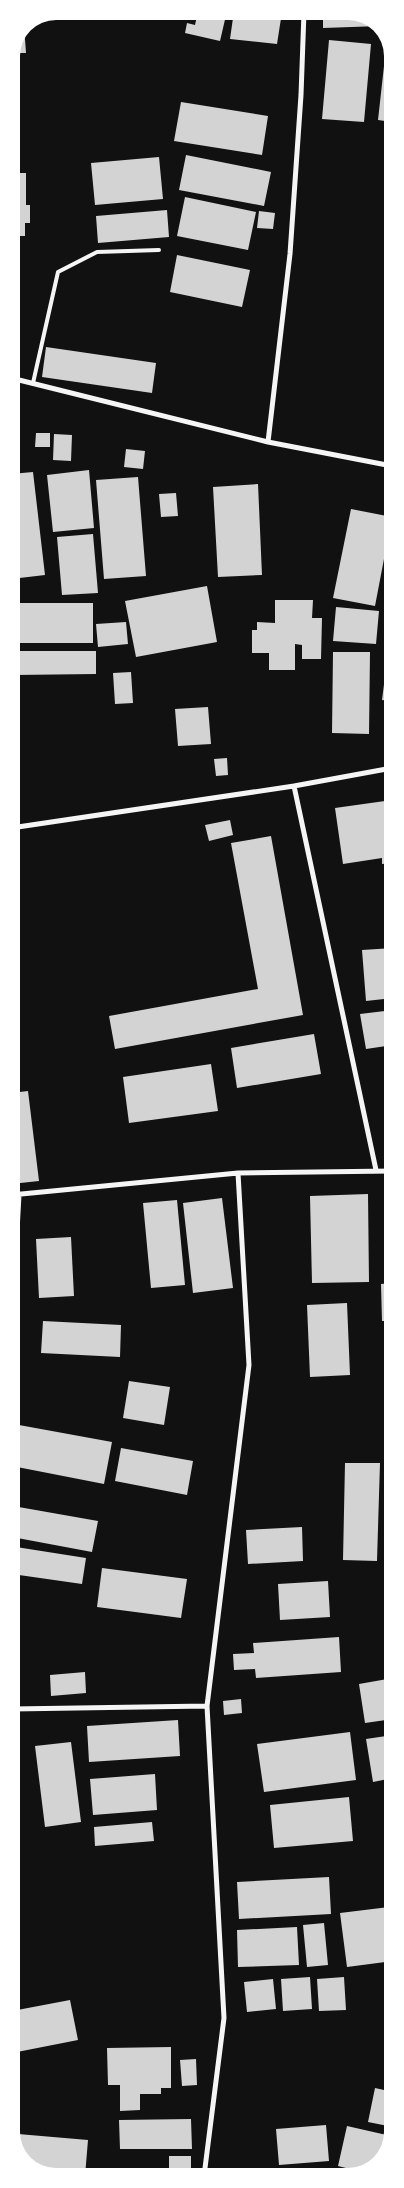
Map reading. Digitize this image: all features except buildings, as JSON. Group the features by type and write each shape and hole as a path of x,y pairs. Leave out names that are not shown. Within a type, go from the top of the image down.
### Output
{"street":[{"path":"268,442 290,254 301,94 304,20"},
{"path":"20,380 268,442 384,464"},
{"path":"20,827 294,786 384,769"},
{"path":"294,786 376,1170"},
{"path":"20,1195 238,1173 384,1171"},
{"path":"205,2168 224,2018 207,1706 249,1365 238,1173"},
{"path":"20,1710 207,1706"}],"lane":[{"path":"33,383 58,272 97,252 159,250"}]}
